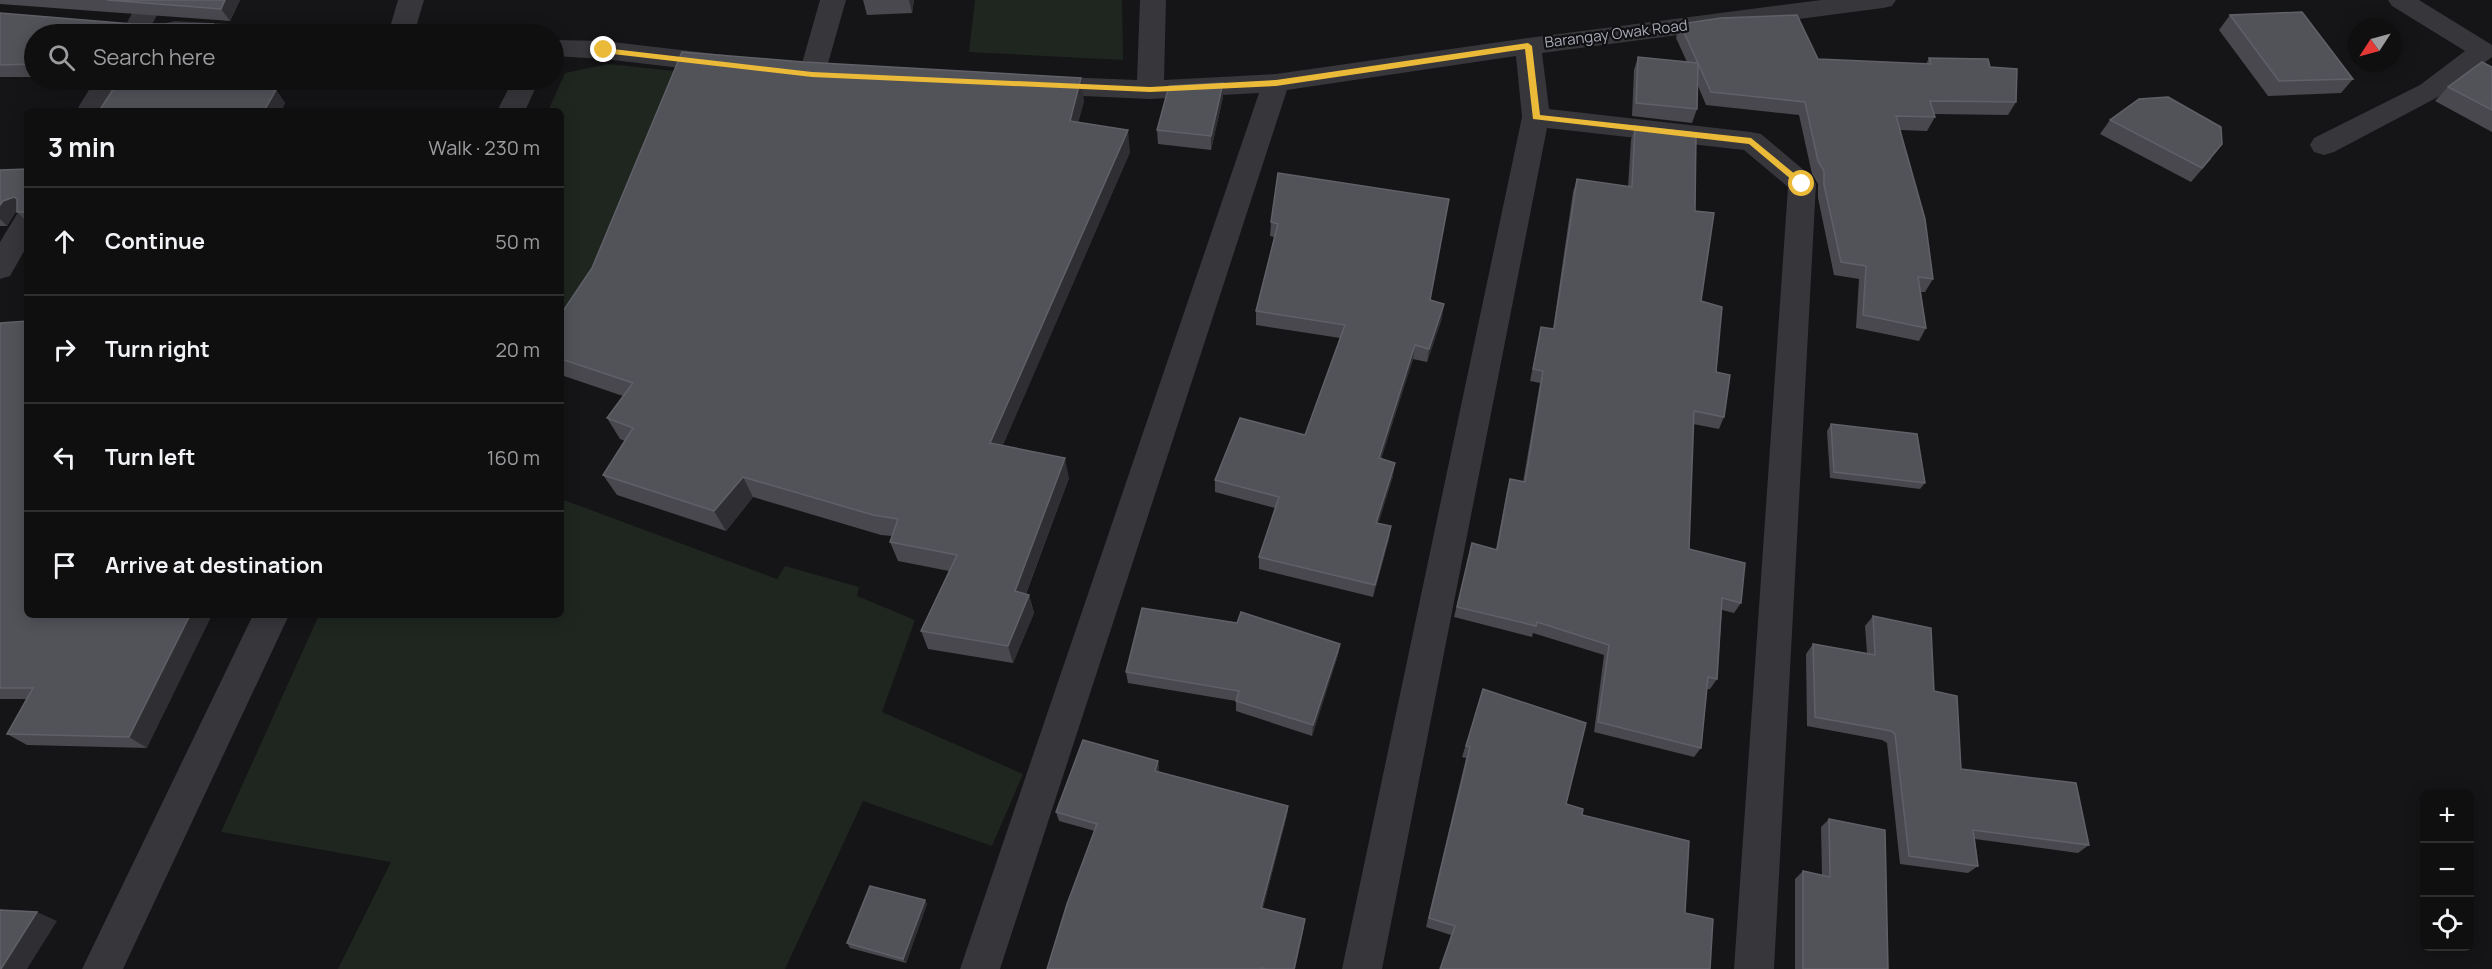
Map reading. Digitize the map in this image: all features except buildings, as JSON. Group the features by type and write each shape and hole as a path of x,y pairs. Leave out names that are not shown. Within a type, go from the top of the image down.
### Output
{"street":[{"path":"133,24 152,0"},
{"path":"404,24 411,0"},
{"path":"812,74 833,0"},
{"path":"1150,90 1153,0"},
{"name":"Barangay Owak Road","path":"1010,83 1150,90 1276,83 1528,46 1883,0"},
{"path":"2324,145 2429,91 2483,51 2401,0"},
{"path":"1362,969 1536,117 1528,46"},
{"path":"564,48 604,50 743,66"},
{"path":"980,969 1276,83"},
{"path":"92,108 102,90"},
{"path":"512,108 521,90"},
{"path":"1536,117 1751,141 1802,184 1754,969"},
{"path":"0,268 24,226"},
{"path":"102,969 270,618"}],"shaded area":[{"path":"975,0 1122,0 1123,60 969,52"},
{"path":"608,64 685,72 564,329 564,108 549,108 557,90 564,90 565,73"},
{"path":"564,500 777,579 785,566 859,587 857,596 915,620 882,712 1023,774 992,846 863,801 785,969 338,969 391,862 221,832 318,618 564,618"}],"route":[{"path":"604,50 812,74 1150,90 1276,83 1528,46 1536,117 1751,141 1802,184"}]}
